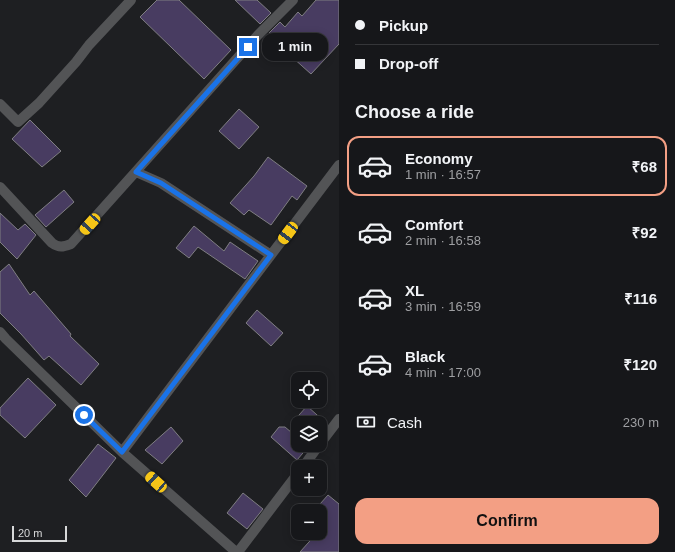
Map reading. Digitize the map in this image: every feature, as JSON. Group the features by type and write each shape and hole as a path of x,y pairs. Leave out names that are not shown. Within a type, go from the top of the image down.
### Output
{"street":[{"path":"0,104 18,122 40,103 89,45 131,0"},
{"path":"0,187 52,244 62,247 71,244 258,35 293,0"},
{"path":"122,452 339,165"},
{"path":"136,172 161,183 271,255"},
{"path":"0,332 122,452 237,552 291,482"},
{"path":"327,435 339,419"},
{"path":"308,460 315,452"}],"building":[{"path":"157,0 179,0 231,50 204,79 140,17"},
{"path":"235,0 257,0 271,13 260,24"},
{"path":"316,0 339,0 339,44 311,74 273,40 274,38 269,33 280,22 285,27 298,12 302,16"},
{"path":"239,109 259,127 239,149 219,131"},
{"path":"30,120 61,151 42,167 12,139"},
{"path":"268,157 307,186 297,200 292,196 271,225 249,210 244,215 230,203 254,176"},
{"path":"64,190 74,202 46,227 35,215"},
{"path":"0,213 18,230 25,224 36,235 17,259 0,242"},
{"path":"194,226 224,251 230,242 258,261 245,279 198,247 189,258 176,248"},
{"path":"9,264 30,295 34,291 71,334 70,336 99,364 81,385 49,356 44,360 0,313 0,272"},
{"path":"257,310 283,333 271,346 246,323"},
{"path":"28,378 56,405 25,438 0,415 0,408"},
{"path":"305,408 309,408 318,416 298,416"},
{"path":"171,427 183,441 162,464 145,450"},
{"path":"279,427 285,427 291,432 291,452 304,452 297,460 271,437"},
{"path":"98,444 116,458 86,497 69,480"},
{"path":"243,493 263,509 247,529 227,513"},
{"path":"328,495 339,504 339,552 300,552 311,540 327,540 327,504 320,504"}],"route":[{"path":"84,415 122,452 271,255 161,183 136,172 248,47"}]}
